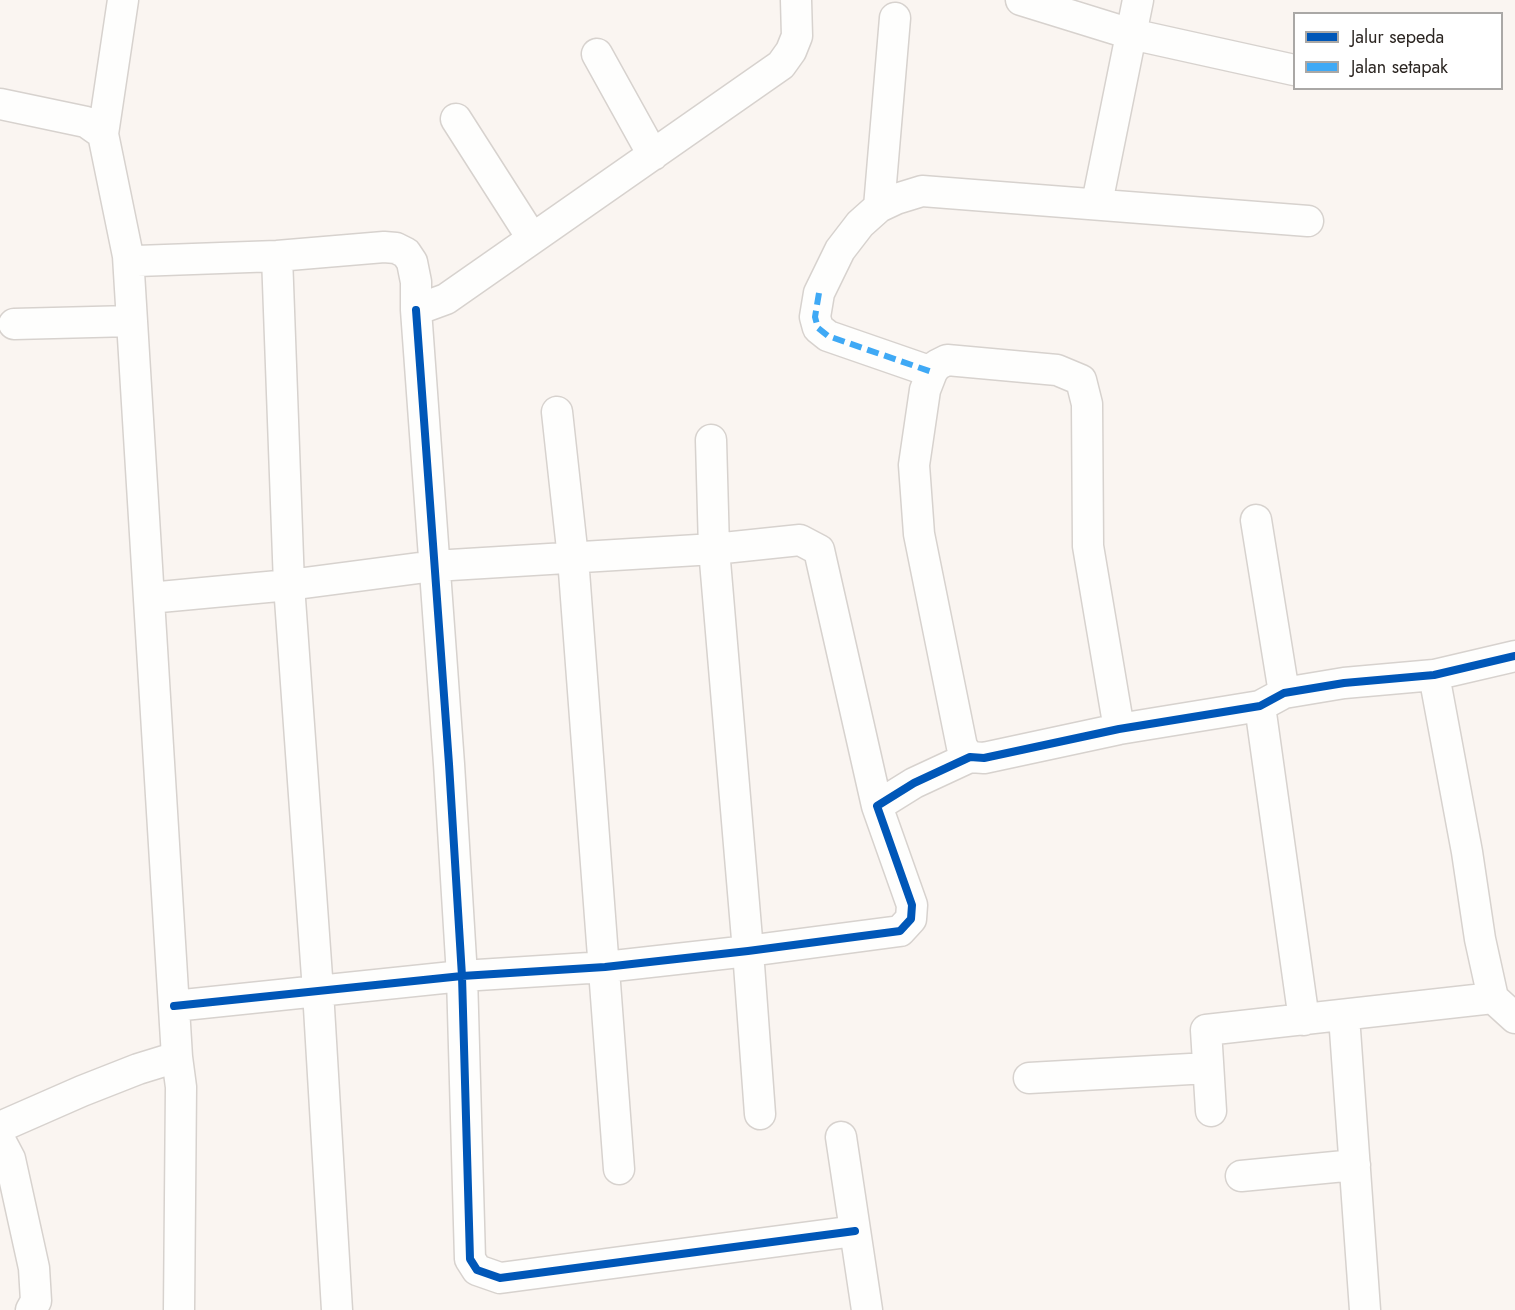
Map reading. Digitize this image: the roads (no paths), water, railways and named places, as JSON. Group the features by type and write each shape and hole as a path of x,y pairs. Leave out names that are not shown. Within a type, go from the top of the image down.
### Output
{"street":[{"path":"123,0 103,134 128,256 177,1057 181,1087 179,1310"},
{"path":"416,310 446,299 781,65 791,51 797,36 796,0"},
{"path":"1021,0 1131,34 1293,70"},
{"path":"1097,204 1138,0"},
{"path":"879,207 895,18"},
{"path":"597,54 652,155"},
{"path":"0,105 86,122 103,134"},
{"path":"456,119 532,238"},
{"path":"932,372 828,336 818,328 815,317 819,293 840,250 860,224 879,207 922,191 1308,221"},
{"path":"128,256 137,261 154,261 277,256 384,247 396,248 406,253 412,262 416,282 416,310 462,976 470,1259 477,1270 500,1278 511,1277 855,1231"},
{"path":"277,256 289,585 318,991 337,1310"},
{"path":"14,324 132,321"},
{"path":"970,757 962,747 918,534 914,465 925,390 937,365 947,360 1058,370 1080,380 1087,404 1088,546 1119,729"},
{"path":"557,412 573,558 619,1168"},
{"path":"711,440 714,549 760,1114"},
{"path":"1256,520 1304,1020"},
{"path":"149,598 289,585 434,566 714,549 800,540 819,550 877,806 912,905 912,919 900,931 604,967 462,976 174,1006"},
{"path":"877,806 914,783 970,757 984,758 1344,683 1434,675 1515,656"},
{"path":"1434,675 1467,852 1480,939 1493,998 1515,1018"},
{"path":"1211,1112 1206,1030 1493,998"},
{"path":"1344,1016 1365,1310"},
{"path":"0,1127 93,1086 177,1057"},
{"path":"1029,1078 1208,1068"},
{"path":"841,1137 867,1310"},
{"path":"0,1140 10,1159 34,1268 36,1301 31,1310"},
{"path":"1241,1176 1355,1165"}]}
